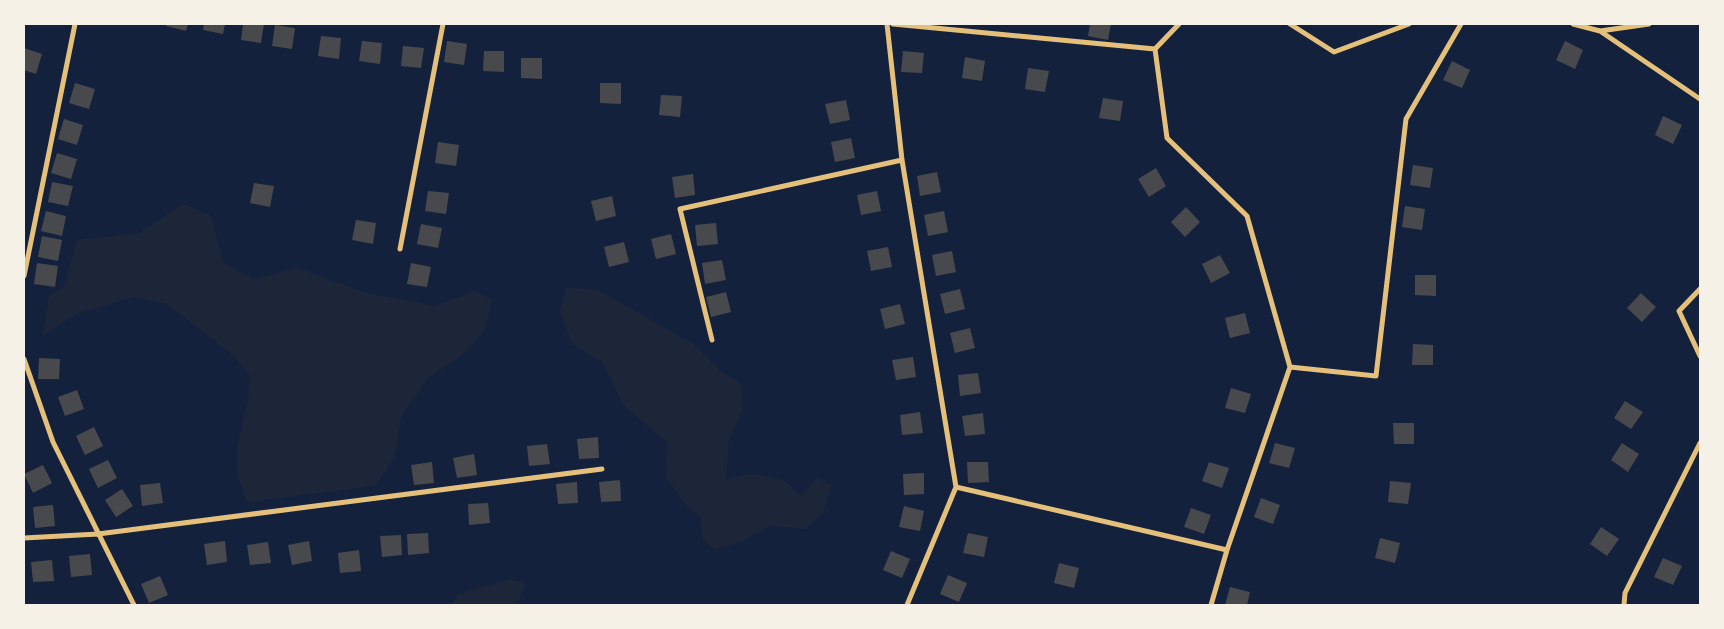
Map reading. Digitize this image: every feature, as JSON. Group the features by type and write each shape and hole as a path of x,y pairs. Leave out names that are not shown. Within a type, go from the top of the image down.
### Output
{"street":[{"path":"24,276 75,24"},
{"path":"400,249 444,24"},
{"path":"887,24 902,160 956,487 907,605"},
{"path":"892,24 1155,49"},
{"path":"1155,49 1179,24"},
{"path":"1290,24 1334,52 1408,24"},
{"path":"1290,367 1376,376 1406,119 1461,24"},
{"path":"1573,24 1600,31 1700,99"},
{"path":"1600,31 1649,24"},
{"path":"1155,49 1167,138 1247,216 1290,367 1227,550 1211,605"},
{"path":"712,340 680,209 902,160"},
{"path":"1700,289 1679,311 1700,356"},
{"path":"24,359 53,442 134,605"},
{"path":"1624,605 1625,593 1700,443"},
{"path":"24,538 98,534 602,469"},
{"path":"956,487 1227,550"}],"shaded area":[{"path":"183,204 211,215 223,262 253,279 298,268 367,293 435,306 474,291 492,299 486,328 464,354 428,378 401,417 395,457 375,486 247,502 237,473 237,447 248,400 250,376 234,356 167,304 133,297 77,314 43,335 49,296 64,286 77,240 139,233"},
{"path":"566,287 597,290 695,345 720,370 741,384 743,409 729,440 726,479 752,474 784,480 801,496 817,478 832,485 823,513 806,529 769,526 741,542 714,549 702,539 701,518 687,506 666,478 667,442 623,405 602,362 572,344 560,312"},
{"path":"509,579 526,583 517,605 450,605 459,594"}],"building":[{"path":"167,24 188,24 186,31 166,26"},
{"path":"204,24 225,24 223,34 203,30"},
{"path":"243,24 264,24 261,43 241,40"},
{"path":"1090,24 1111,24 1108,40 1088,36"},
{"path":"275,25 295,28 292,49 272,46"},
{"path":"321,36 341,38 339,59 318,56"},
{"path":"362,41 382,43 380,64 359,61"},
{"path":"447,41 467,44 464,65 444,62"},
{"path":"1565,41 1583,50 1575,69 1556,60"},
{"path":"403,46 424,48 421,68 401,66"},
{"path":"24,48 42,54 36,74 24,70"},
{"path":"484,51 504,51 504,72 483,71"},
{"path":"903,51 924,53 922,73 901,72"},
{"path":"965,57 985,61 982,81 962,78"},
{"path":"521,58 542,58 542,79 521,78"},
{"path":"1452,61 1470,70 1462,88 1443,80"},
{"path":"1028,68 1049,71 1045,92 1025,89"},
{"path":"75,83 95,89 89,109 69,103"},
{"path":"600,83 621,83 621,104 600,103"},
{"path":"661,95 682,96 680,117 659,115"},
{"path":"1103,98 1123,101 1120,121 1099,118"},
{"path":"846,100 850,120 830,124 825,104"},
{"path":"1663,116 1682,125 1673,144 1655,135"},
{"path":"64,119 83,125 77,145 58,139"},
{"path":"851,138 855,158 835,162 831,142"},
{"path":"438,142 459,145 456,166 435,163"},
{"path":"57,153 77,159 71,179 51,173"},
{"path":"1413,165 1433,168 1430,188 1410,185"},
{"path":"1156,168 1166,186 1149,197 1138,179"},
{"path":"937,172 941,192 920,196 917,176"},
{"path":"693,174 695,195 675,198 672,177"},
{"path":"52,182 73,186 68,206 48,202"},
{"path":"254,183 274,186 270,207 250,203"},
{"path":"428,191 449,193 446,214 425,211"},
{"path":"877,191 881,211 861,215 857,195"},
{"path":"612,196 616,216 596,221 591,201"},
{"path":"1405,206 1425,209 1422,230 1402,227"},
{"path":"1186,207 1200,222 1185,237 1171,222"},
{"path":"46,211 66,216 62,236 41,231"},
{"path":"944,211 948,232 928,236 924,215"},
{"path":"356,220 376,223 373,244 352,240"},
{"path":"716,223 718,244 697,246 695,225"},
{"path":"421,224 442,228 438,248 417,244"},
{"path":"671,234 676,254 656,259 651,239"},
{"path":"42,236 62,240 58,261 38,257"},
{"path":"624,242 629,262 609,267 604,247"},
{"path":"888,247 892,267 871,271 867,251"},
{"path":"952,251 956,272 936,276 932,255"},
{"path":"1220,255 1230,273 1211,283 1202,264"},
{"path":"722,260 726,280 705,284 702,263"},
{"path":"37,263 58,266 55,287 34,284"},
{"path":"411,263 431,267 427,287 407,284"},
{"path":"1415,275 1436,275 1436,296 1415,295"},
{"path":"960,289 965,309 945,314 940,294"},
{"path":"726,292 731,312 711,317 706,297"},
{"path":"1641,293 1656,307 1642,322 1627,308"},
{"path":"900,304 905,324 885,329 880,309"},
{"path":"1245,313 1250,333 1230,338 1225,318"},
{"path":"970,328 975,348 955,353 950,333"},
{"path":"1413,344 1433,345 1433,365 1412,365"},
{"path":"913,357 916,377 896,380 892,360"},
{"path":"39,358 60,359 59,379 38,379"},
{"path":"978,373 981,393 960,396 958,375"},
{"path":"1231,388 1251,394 1245,413 1225,408"},
{"path":"77,390 84,409 65,416 58,397"},
{"path":"1625,401 1643,412 1631,429 1614,418"},
{"path":"920,412 923,433 902,435 900,415"},
{"path":"983,413 985,434 965,436 962,416"},
{"path":"1393,423 1414,423 1414,444 1394,444"},
{"path":"94,427 103,446 85,455 76,436"},
{"path":"598,437 599,458 579,459 577,439"},
{"path":"1275,443 1295,448 1289,468 1269,463"},
{"path":"1622,443 1639,454 1628,472 1611,460"},
{"path":"547,444 550,464 529,466 527,446"},
{"path":"474,454 477,475 457,478 453,458"},
{"path":"108,460 117,478 98,488 89,469"},
{"path":"432,462 434,483 414,485 411,465"},
{"path":"967,462 988,462 989,482 968,483"},
{"path":"1209,462 1229,468 1222,488 1202,481"},
{"path":"43,465 52,483 33,493 24,474"},
{"path":"924,473 924,494 904,495 903,474"},
{"path":"620,480 621,501 601,502 599,482"},
{"path":"1390,481 1411,483 1408,504 1388,502"},
{"path":"577,482 578,503 558,504 556,484"},
{"path":"160,483 163,503 142,506 140,485"},
{"path":"122,489 133,506 116,517 105,500"},
{"path":"1261,498 1280,505 1273,524 1254,517"},
{"path":"488,503 490,523 469,525 468,504"},
{"path":"53,505 55,526 35,528 33,507"},
{"path":"904,506 924,511 920,531 899,527"},
{"path":"1191,508 1211,515 1204,534 1184,527"},
{"path":"1601,527 1619,539 1607,556 1590,544"},
{"path":"428,533 429,553 408,555 407,534"},
{"path":"968,533 988,537 984,557 963,553"},
{"path":"401,535 402,555 382,557 380,536"},
{"path":"1380,538 1400,543 1395,563 1375,558"},
{"path":"225,541 227,562 207,565 204,544"},
{"path":"309,541 312,561 292,565 288,545"},
{"path":"268,542 271,563 250,565 247,545"},
{"path":"359,550 361,571 340,573 338,553"},
{"path":"891,551 910,559 902,578 883,570"},
{"path":"90,554 92,575 71,577 69,556"},
{"path":"1663,558 1682,566 1673,585 1654,577"},
{"path":"52,560 54,581 33,582 31,562"},
{"path":"1059,563 1079,568 1074,588 1054,583"},
{"path":"948,575 967,583 959,602 940,594"},
{"path":"160,576 168,595 149,603 141,584"},
{"path":"1230,587 1250,592 1247,605 1225,605"}]}
